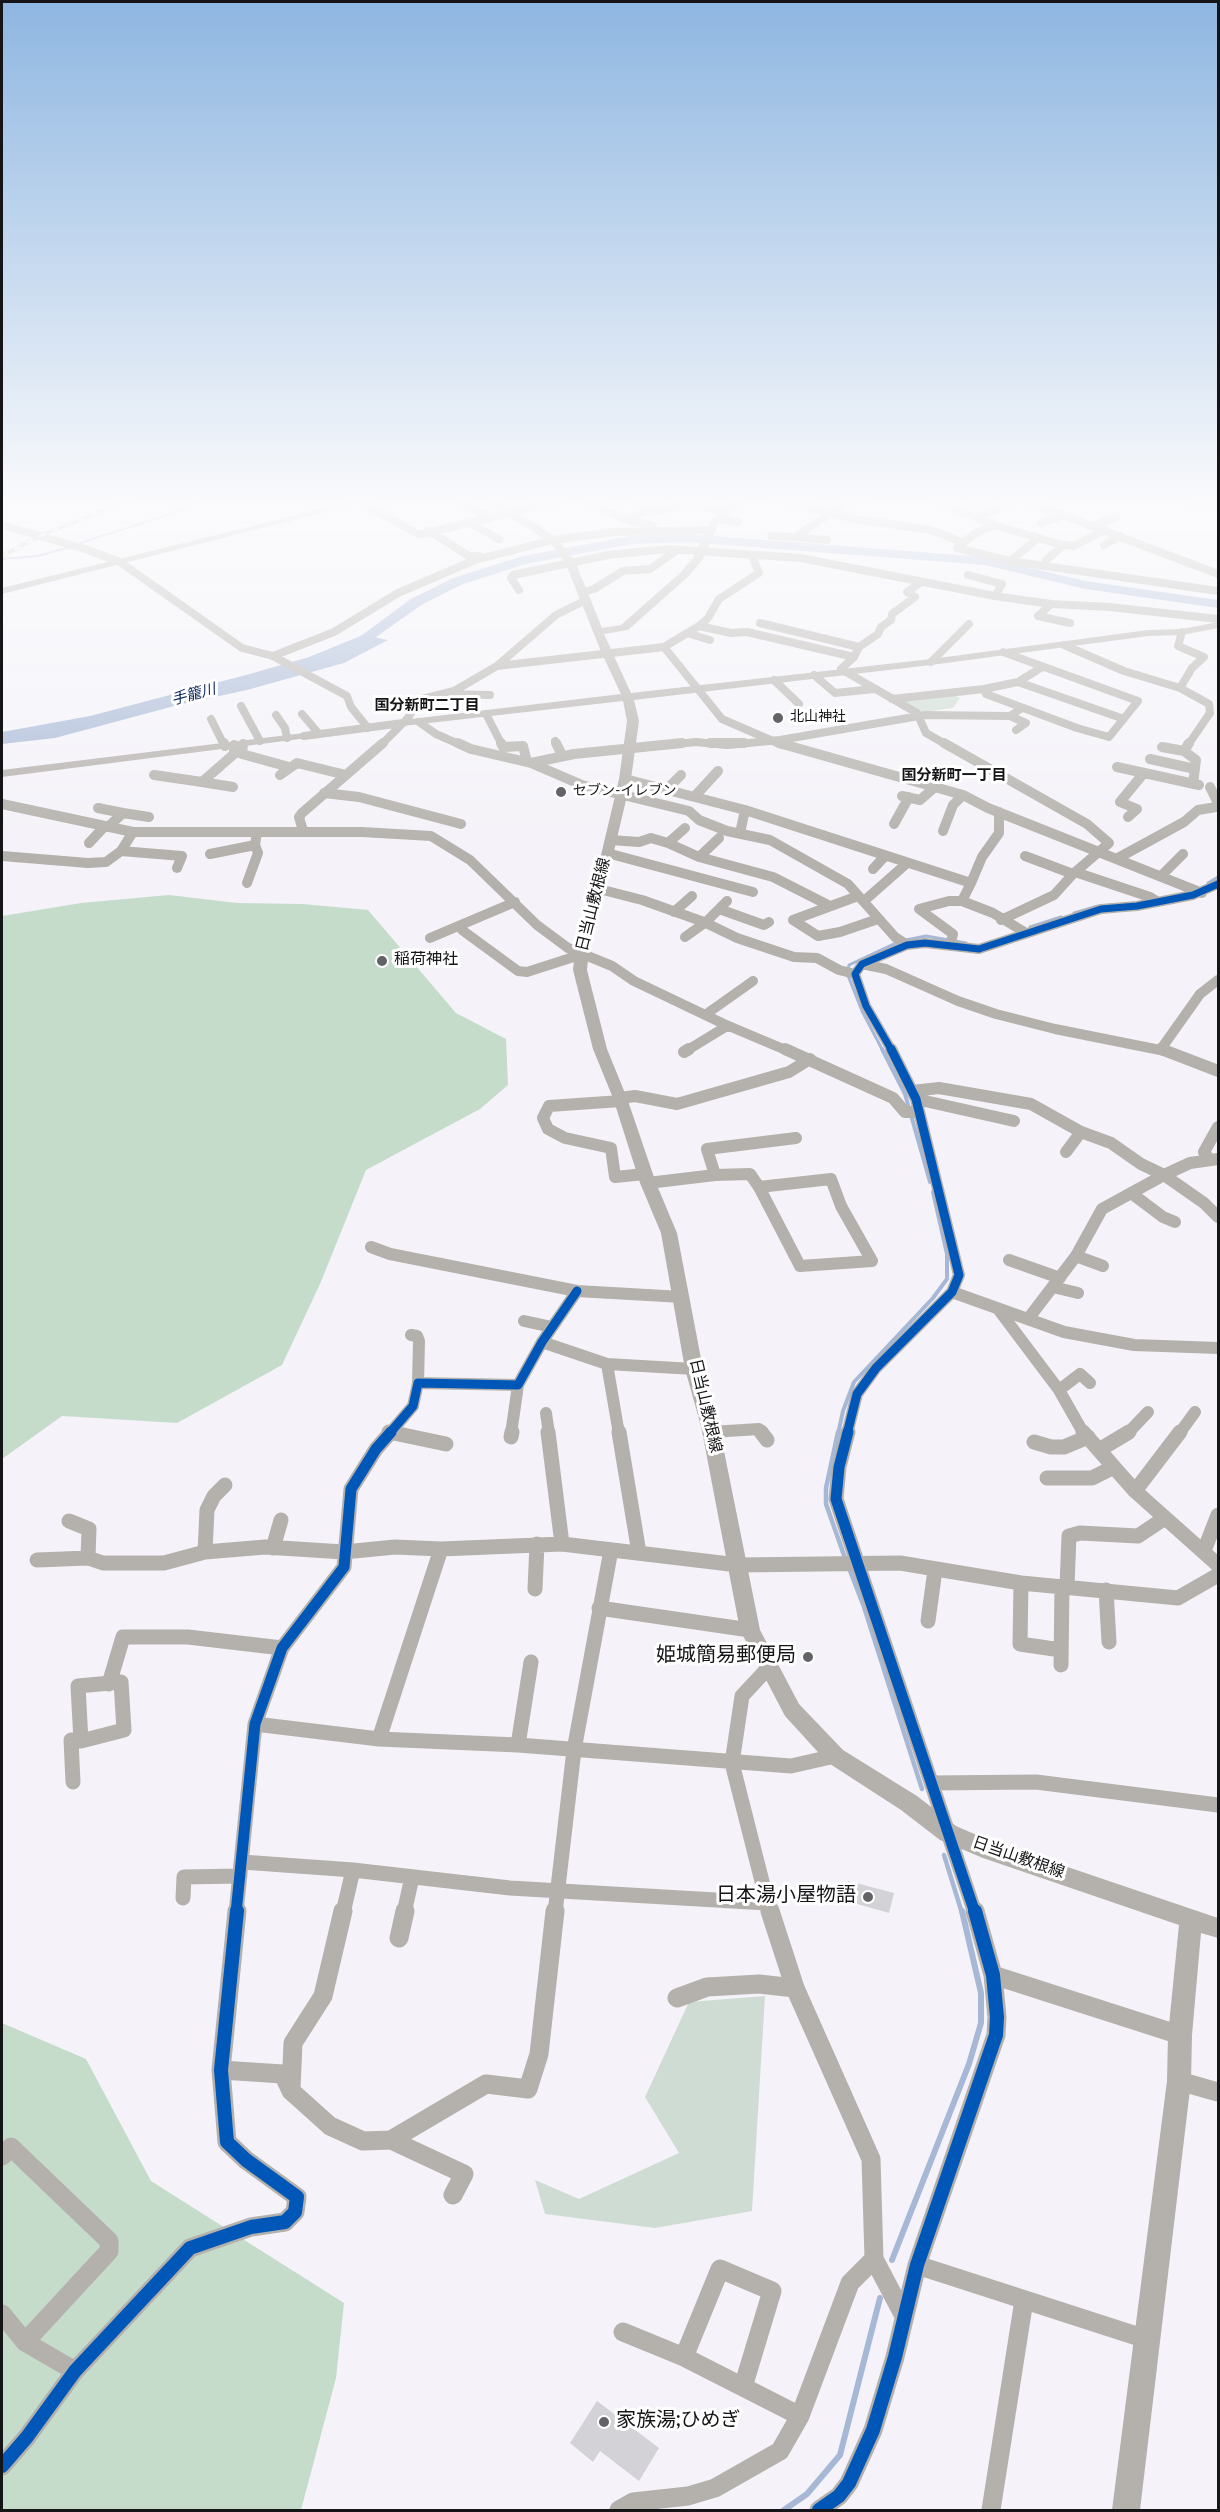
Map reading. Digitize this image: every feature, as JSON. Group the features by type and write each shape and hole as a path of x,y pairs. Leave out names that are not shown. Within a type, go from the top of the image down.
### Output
{"main road":[{"name":"日当山敷根線","path":"593,617 607,654 628,698 633,721 626,779 599,889 583,940 580,970 582,985 600,1049 621,1100 646,1179 669,1233 694,1369 711,1432 750,1630 792,1710 835,1756 909,1803 948,1833 983,1848 1218,1928"},
{"path":"600,632 624,628 636,617"},
{"path":"403,723 931,662 1065,645 1145,630 1182,632 1218,625"},
{"path":"2,774 303,736"},
{"path":"1126,2511 1179,2082 1180,2035 1191,1919"}],"street":[{"path":"198,617 239,646 274,657 347,696 351,707 368,728"},
{"path":"274,657 340,629 358,617"},
{"path":"447,694 497,666 553,617"},
{"path":"497,666 664,647 699,626 708,617"},
{"path":"891,617 881,627 878,634 859,647 855,657 841,669 920,716"},
{"path":"1044,617 1070,623"},
{"path":"1202,617 1218,619"},
{"path":"760,623 859,647"},
{"path":"931,662 969,624"},
{"path":"699,626 729,633 747,632 855,657"},
{"path":"1180,688 1192,668 1204,657 1178,646 1182,632"},
{"path":"687,633 710,640"},
{"path":"1065,645 1124,671 1180,688 1206,701 1212,710 1184,751"},
{"path":"664,647 722,719 785,746 963,795 999,812 1202,892"},
{"path":"984,689 986,694 1022,708 1109,737 1138,701 1003,652"},
{"path":"892,699 984,689 1018,682 1042,668"},
{"path":"814,675 835,693 874,689"},
{"path":"774,680 799,704"},
{"path":"1018,682 1124,719"},
{"path":"303,831 299,817 403,723 418,700 447,694 490,695"},
{"path":"241,706 260,741"},
{"path":"1010,716 1022,708"},
{"path":"302,714 319,734"},
{"path":"486,714 503,747 524,746 529,763"},
{"path":"276,716 285,728 287,738"},
{"path":"920,716 921,727 927,734 1000,774 1103,836 1109,843 1074,873 1054,895 1000,920"},
{"path":"529,763 562,755 696,742 727,745 773,740 920,716 1010,716 1026,723 1016,730"},
{"path":"211,719 242,754 289,767"},
{"path":"419,722 436,734 459,744 529,763 573,782 621,792 664,806 689,811 699,820 727,831 770,840 848,884 895,937 907,944"},
{"path":"303,736 403,723"},
{"path":"555,741 562,755"},
{"path":"202,782 234,754 234,745"},
{"path":"1162,747 1184,751 1195,759 1193,784"},
{"path":"1150,759 1195,769"},
{"path":"280,775 297,763 346,774"},
{"path":"1117,767 1214,787 1217,801 1216,807 1198,810 1184,822 1118,858"},
{"path":"695,796 718,771"},
{"path":"1128,817 1137,809 1120,802 1143,774"},
{"path":"154,775 233,787"},
{"path":"667,789 681,775"},
{"path":"626,779 745,810 971,884"},
{"path":"894,824 905,796 920,800 935,787"},
{"path":"324,793 359,797 461,824"},
{"path":"943,831 953,805 963,795"},
{"path":"2,804 133,832 303,831 411,833 431,836 470,860 557,941 612,966 634,981 727,1026 810,1059 893,1098 913,1105 1014,1121"},
{"path":"98,808 149,817"},
{"path":"740,833 745,810"},
{"path":"962,901 970,889 982,856 992,846 999,833 999,812"},
{"path":"89,843 123,813"},
{"path":"668,843 686,828"},
{"path":"2,856 98,863 110,861 121,851 133,832"},
{"path":"248,883 258,853 255,845 257,832"},
{"path":"611,840 639,842 651,838 668,843 699,857 773,877 830,906"},
{"path":"699,857 719,838"},
{"path":"210,854 255,845"},
{"path":"121,851 182,856 177,868"},
{"path":"608,854 753,892"},
{"path":"1162,875 1183,854"},
{"path":"873,868 885,856"},
{"path":"1025,856 1155,900"},
{"path":"878,919 840,932 818,936 793,921 830,906 861,898 906,864"},
{"path":"853,973 862,964 907,944 952,942 979,949 1101,909 1202,892 1218,884"},
{"path":"784,894 794,888"},
{"path":"599,889 642,900 706,922 737,938 794,957 817,958 839,970 853,973"},
{"path":"674,912 692,896"},
{"path":"685,937 706,922 727,901"},
{"path":"952,942 919,909 949,901 962,901 993,913 1000,920 1026,933"},
{"path":"430,938 515,902"},
{"path":"719,909 764,925 769,922"},
{"path":"463,924 462,930 518,971 527,972 583,954"},
{"path":"862,964 886,969 958,1001 996,1014 1055,1029 1161,1049 1218,1071"},
{"path":"819,2511 839,2496 858,2468 873,2430 895,2357 903,2314 917,2265 996,2035 997,2004 993,1975 969,1892 836,1499 839,1467 853,1405 860,1389 876,1368 952,1292 958,1275 957,1261 905,1073 866,1005 853,973"},
{"path":"1161,1049 1200,994 1218,980"},
{"path":"705,1015 753,981"},
{"path":"684,1052 727,1026"},
{"path":"759,1187 831,1179 841,1206 872,1261 800,1266 750,1174 646,1179 615,1177 611,1148 565,1138 548,1129 543,1118 549,1106 621,1100 635,1096 677,1104 789,1072 810,1059"},
{"path":"913,1105 939,1088 1031,1104 1081,1132 1111,1143 1141,1164 1164,1175 1204,1203 1218,1217"},
{"path":"1214,1159 1204,1152 1218,1127"},
{"path":"1066,1152 1081,1132"},
{"path":"715,1175 707,1149 796,1138"},
{"path":"1028,1319 1076,1256 1102,1209 1190,1163 1214,1159"},
{"path":"1131,1193 1164,1217 1174,1221"},
{"path":"371,1247 390,1254 577,1291 682,1297"},
{"path":"1076,1256 1102,1266"},
{"path":"1009,1260 1078,1293"},
{"path":"511,1437 518,1385 542,1342 577,1291"},
{"path":"952,1292 1064,1332 1134,1345 1218,1348"},
{"path":"998,1309 1059,1390 1079,1426 1088,1437 1135,1491 1218,1565"},
{"path":"524,1321 552,1327"},
{"path":"2,2466 27,2438 75,2371 190,2248 251,2227 285,2222 295,2212 297,2197 246,2160 227,2142 221,2070 255,1724 282,1648 344,1567 351,1489 389,1432 413,1406 418,1383 418,1341 417,1336 411,1335"},
{"path":"542,1342 607,1364 694,1369"},
{"path":"607,1364 639,1553"},
{"path":"1059,1390 1080,1374 1090,1383"},
{"path":"418,1383 518,1385"},
{"path":"1100,1450 1128,1433 1148,1412"},
{"path":"1135,1491 1196,1412"},
{"path":"546,1413 562,1544"},
{"path":"711,1432 759,1429 766,1440"},
{"path":"389,1432 446,1444"},
{"path":"1034,1442 1051,1447 1064,1447 1088,1437"},
{"path":"1047,1478 1092,1478 1114,1467"},
{"path":"205,1552 207,1510 214,1496 225,1485"},
{"path":"1204,1551 1218,1515"},
{"path":"1021,1582 1020,1644 1061,1657 1069,1536 1080,1533 1138,1536 1165,1518"},
{"path":"273,1548 281,1520"},
{"path":"69,1521 89,1529 88,1558"},
{"path":"535,1589 537,1544"},
{"path":"37,1560 88,1558 103,1563 164,1563 205,1552 273,1548 344,1552 395,1547 441,1549 562,1544 738,1565 900,1563 1021,1582 1178,1598 1218,1575"},
{"path":"379,1739 441,1549"},
{"path":"391,2140 486,2084 528,2089 539,2054 559,1892 573,1750 611,1550"},
{"path":"928,1621 935,1570"},
{"path":"1106,1590 1109,1642"},
{"path":"599,1608 750,1630"},
{"path":"109,1684 123,1636 188,1637 282,1648"},
{"path":"518,1745 531,1662"},
{"path":"770,1666 742,1696 732,1763 766,1903 795,1988 871,2159 874,2259 903,2314"},
{"path":"73,1782 71,1740 81,1740 124,1730 121,1682 78,1686 81,1740"},
{"path":"255,1724 379,1739 518,1745 732,1763 791,1766 835,1756"},
{"path":"932,1783 1036,1782 1218,1805"},
{"path":"183,1899 184,1877 241,1869 353,1870 559,1892 766,1903"},
{"path":"291,2091 293,2043 323,1996 353,1870"},
{"path":"399,1938 412,1877"},
{"path":"993,1975 1180,2035"},
{"path":"677,1998 707,1987 759,1984 795,1988"},
{"path":"221,2070 283,2074 291,2091 330,2126 363,2141 391,2140 464,2174 453,2195"},
{"path":"1179,2082 1218,2092"},
{"path":"2,2156 11,2147 109,2241 109,2251 24,2342"},
{"path":"619,2511 633,2502 688,2496 728,2481 780,2451 800,2416 850,2283 874,2259"},
{"path":"917,2265 1146,2339"},
{"path":"684,2357 720,2270 772,2291 743,2387"},
{"path":"991,2511 1024,2300"},
{"path":"2,2314 24,2342 75,2371"},
{"path":"623,2332 684,2357 800,2416"}],"shaded area":[{"path":"952,694 960,698 953,708 923,712 900,701"},
{"path":"765,1996 752,2211 655,2228 545,2214 535,2180 579,2199 679,2153 645,2097 689,2002"}],"green space":[{"path":"169,895 237,903 303,904 368,910 456,1013 506,1039 508,1085 480,1109 366,1170 320,1284 282,1365 177,1423 62,1416 2,1459 2,916 81,903"},
{"path":"2,2023 86,2059 151,2181 344,2303 336,2378 301,2510 2,2510"}],"water":[{"path":"363,635 388,640 344,663 247,690 178,705 55,738 2,744 2,732 90,716 246,675 309,657"}],"building":[{"name":"日本湯小屋物語","path":"848,1881 894,1893 889,1913 843,1900"},
{"name":"家族湯;ひめぎ","path":"597,2401 659,2448 639,2481 600,2451 593,2462 570,2443"}],"waterway":[{"name":"手籠川","path":"346,652 395,617"},
{"path":"1208,883 1218,877"},
{"path":"1074,913 1098,906"},
{"path":"1030,927 1061,917"},
{"path":"906,940 926,936 966,943"},
{"path":"883,1051 862,1011 847,973 849,965 898,942"},
{"path":"882,1049 905,1094 930,1182"},
{"path":"838,1434 843,1411 854,1382 933,1298 947,1279 947,1254 933,1192"},
{"path":"838,1432 826,1488 826,1504 845,1558"},
{"path":"849,1568 864,1607 922,1789"},
{"path":"944,1855 962,1913"},
{"path":"892,2260 969,2064 981,2023 981,1993 962,1911"},
{"path":"784,2510 807,2494 840,2455 880,2298"}],"cycle path":[{"path":"819,2510 839,2496 849,2483 873,2430 895,2357 917,2265 996,2035 997,2017 993,1975 969,1892 836,1499 839,1467 857,1394 876,1368 952,1292 959,1275 916,1099 905,1073 866,1006 855,974 862,964 907,945 925,943 979,949 1101,909 1137,906 1193,895 1218,884"},
{"path":"2,2466 27,2437 75,2371 190,2248 251,2227 285,2222 295,2212 297,2197 246,2160 227,2142 221,2070 255,1724 282,1648 344,1567 351,1489 376,1449 413,1406 418,1383 518,1385 542,1342 577,1291"}],"place":[{"name":"北山神社","path":"778,718"},
{"name":"セブン-イレブン","path":"561,792"},
{"name":"稲荷神社","path":"382,961"},
{"name":"姫城簡易郵便局","path":"808,1657"},
{"name":"日本湯小屋物語","path":"868,1897"},
{"name":"家族湯;ひめぎ","path":"604,2422"}],"district":[{"name":"国分新町二丁目","path":"427,707"},
{"name":"国分新町一丁目","path":"954,777"}]}
